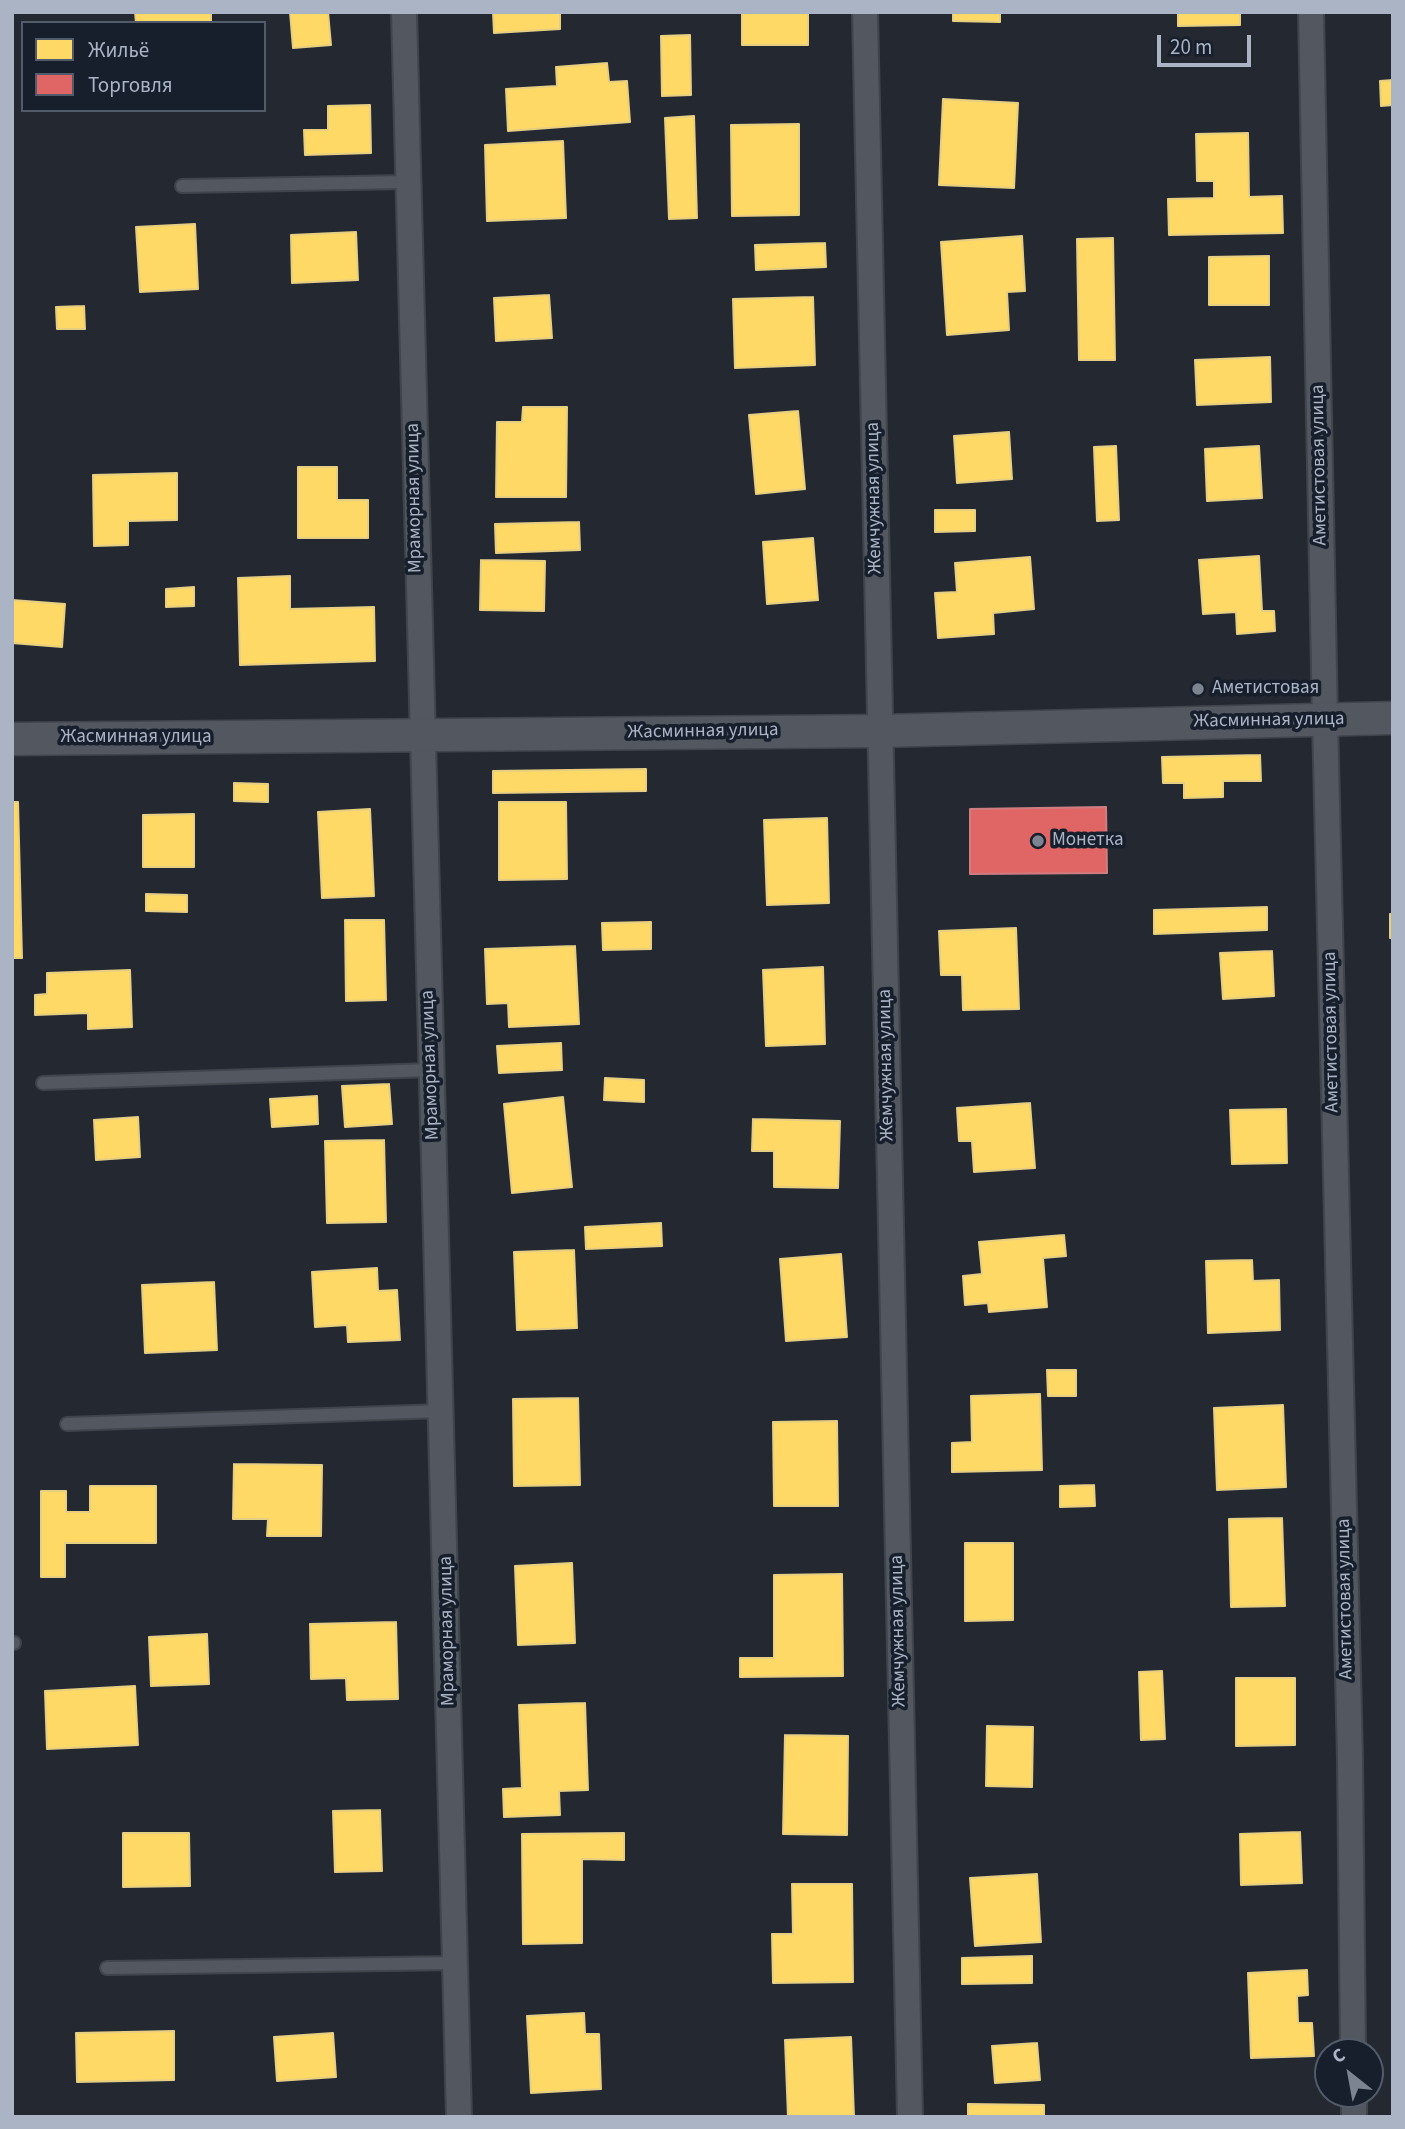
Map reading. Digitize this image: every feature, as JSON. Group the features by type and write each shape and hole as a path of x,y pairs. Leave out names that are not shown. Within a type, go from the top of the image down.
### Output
{"street":[{"name":"Мраморная улица","path":"404,12 459,2117"},
{"name":"Жемчужная улица","path":"866,12 910,2117"},
{"name":"Аметистовая улица","path":"1311,12 1350,1758 1353,2038"},
{"name":"Жасминная улица","path":"12,739 880,731 1393,718"}],"lane":[{"path":"182,186 407,182"},
{"path":"43,1083 431,1070"},
{"path":"68,1424 442,1411"},
{"path":"107,1968 456,1963"}],"building: Жильё":[{"path":"135,12 211,12 211,21 136,21"},
{"path":"290,12 328,12 331,45 293,48"},
{"path":"493,12 560,12 560,29 494,33"},
{"path":"742,12 808,12 808,45 742,45"},
{"path":"953,12 1000,12 1000,22 953,21"},
{"path":"1178,12 1240,12 1240,25 1178,26"},
{"path":"690,35 691,95 662,96 661,36"},
{"path":"607,63 609,82 627,81 630,122 508,131 506,89 557,86 556,67"},
{"path":"1393,80 1393,105 1381,106 1380,81"},
{"path":"943,99 1018,103 1014,188 939,185"},
{"path":"370,105 371,153 305,155 304,130 328,130 328,106"},
{"path":"694,116 697,218 669,219 665,118"},
{"path":"799,124 799,215 732,216 731,125"},
{"path":"1248,133 1249,197 1282,196 1283,233 1169,235 1168,199 1214,198 1214,181 1197,181 1196,134"},
{"path":"563,141 566,218 487,221 485,145"},
{"path":"195,224 198,289 140,292 136,227"},
{"path":"356,232 358,280 292,283 291,235"},
{"path":"1022,236 1025,291 1007,292 1009,330 947,335 941,242"},
{"path":"1113,238 1115,360 1079,360 1077,239"},
{"path":"825,243 826,267 756,270 755,245"},
{"path":"1269,256 1269,305 1209,305 1209,257"},
{"path":"549,295 552,338 496,341 494,298"},
{"path":"813,297 815,365 735,368 733,299"},
{"path":"84,306 85,329 57,329 56,307"},
{"path":"1270,357 1271,402 1197,405 1195,360"},
{"path":"523,407 567,407 566,497 496,497 497,422 522,422"},
{"path":"798,411 805,489 756,494 749,415"},
{"path":"1009,432 1012,479 957,483 954,436"},
{"path":"1116,446 1119,520 1097,521 1094,447"},
{"path":"1259,446 1262,498 1207,501 1205,449"},
{"path":"298,467 337,467 337,500 368,500 368,538 298,538"},
{"path":"177,473 177,520 128,521 128,545 94,546 93,475"},
{"path":"935,510 975,510 975,531 935,532"},
{"path":"579,522 580,550 496,553 495,524"},
{"path":"813,538 818,600 767,604 763,542"},
{"path":"1259,556 1262,611 1274,611 1275,631 1237,634 1236,612 1203,614 1199,560"},
{"path":"1030,557 1034,609 993,613 994,634 938,638 935,593 957,592 955,563"},
{"path":"481,560 545,561 544,611 480,610"},
{"path":"290,576 290,609 374,607 375,661 240,665 238,578"},
{"path":"194,587 194,606 166,607 166,589"},
{"path":"12,600 65,604 62,647 12,643"},
{"path":"1260,755 1261,781 1223,781 1223,797 1184,798 1184,783 1163,783 1162,757"},
{"path":"646,769 646,791 493,793 493,771"},
{"path":"234,783 268,784 268,802 234,801"},
{"path":"12,802 18,802 22,958 12,958"},
{"path":"499,802 566,802 567,879 499,880"},
{"path":"370,809 374,896 322,898 318,812"},
{"path":"194,814 194,867 143,867 143,815"},
{"path":"827,818 829,903 767,905 764,820"},
{"path":"146,894 187,895 187,912 146,911"},
{"path":"1267,907 1267,930 1154,934 1154,910"},
{"path":"1390,914 1393,914 1393,938 1390,938"},
{"path":"345,920 384,920 386,1000 346,1001"},
{"path":"651,922 651,949 603,950 602,923"},
{"path":"1016,928 1019,1009 963,1010 962,975 941,975 939,931"},
{"path":"575,946 579,1024 509,1027 508,1003 487,1004 485,949"},
{"path":"1272,951 1274,996 1223,999 1220,953"},
{"path":"823,967 825,1044 766,1046 763,970"},
{"path":"130,970 132,1027 88,1029 88,1013 35,1015 35,995 47,994 47,973"},
{"path":"561,1043 562,1070 499,1073 497,1046"},
{"path":"605,1078 644,1080 644,1102 604,1100"},
{"path":"389,1084 392,1124 345,1127 342,1086"},
{"path":"317,1096 318,1124 272,1127 270,1099"},
{"path":"563,1097 572,1187 512,1193 504,1104"},
{"path":"1030,1103 1035,1168 974,1172 972,1141 959,1141 957,1108"},
{"path":"1286,1109 1287,1163 1232,1164 1230,1110"},
{"path":"138,1117 140,1157 96,1160 94,1120"},
{"path":"753,1119 840,1121 838,1188 774,1187 774,1151 752,1151"},
{"path":"384,1140 386,1222 327,1223 325,1141"},
{"path":"661,1223 662,1246 586,1249 585,1227"},
{"path":"1064,1235 1066,1256 1043,1258 1047,1307 989,1312 988,1303 965,1305 963,1276 982,1274 979,1242"},
{"path":"574,1250 577,1328 517,1330 514,1252"},
{"path":"841,1254 847,1337 786,1341 780,1259"},
{"path":"1252,1260 1253,1281 1279,1280 1280,1330 1208,1333 1206,1261"},
{"path":"377,1268 378,1291 397,1290 400,1340 348,1342 347,1325 315,1327 312,1272"},
{"path":"214,1282 217,1350 145,1353 142,1285"},
{"path":"1047,1370 1076,1370 1076,1396 1048,1396"},
{"path":"1040,1394 1042,1470 952,1472 952,1443 972,1442 971,1396"},
{"path":"578,1398 580,1485 514,1486 513,1399"},
{"path":"1283,1405 1286,1487 1217,1490 1214,1408"},
{"path":"837,1421 838,1506 774,1506 773,1422"},
{"path":"234,1464 322,1465 321,1536 267,1536 268,1519 233,1519"},
{"path":"1094,1485 1095,1506 1060,1507 1060,1486"},
{"path":"90,1486 156,1486 156,1543 65,1543 65,1577 41,1577 41,1491 66,1491 66,1512 90,1512"},
{"path":"1282,1518 1285,1606 1231,1607 1229,1519"},
{"path":"965,1543 1013,1543 1013,1620 965,1621"},
{"path":"572,1563 575,1643 518,1645 515,1566"},
{"path":"842,1574 843,1676 740,1677 740,1658 774,1658 774,1575"},
{"path":"396,1622 398,1699 347,1700 346,1678 311,1679 310,1624"},
{"path":"207,1634 209,1684 151,1686 149,1637"},
{"path":"1162,1671 1165,1739 1141,1740 1139,1672"},
{"path":"1236,1678 1295,1678 1295,1745 1236,1746"},
{"path":"135,1686 138,1745 47,1749 45,1691"},
{"path":"585,1703 588,1790 559,1791 560,1815 504,1817 503,1789 522,1788 519,1705"},
{"path":"987,1726 1033,1727 1032,1787 986,1786"},
{"path":"785,1735 848,1736 847,1835 783,1834"},
{"path":"380,1810 382,1871 335,1872 333,1811"},
{"path":"1300,1832 1302,1883 1241,1885 1240,1834"},
{"path":"123,1833 189,1833 190,1886 123,1887"},
{"path":"624,1833 624,1860 582,1859 582,1943 523,1944 522,1834"},
{"path":"1037,1874 1041,1942 975,1946 970,1878"},
{"path":"792,1884 852,1884 853,1982 773,1983 772,1934 793,1934"},
{"path":"1032,1956 1032,1983 962,1984 962,1958"},
{"path":"1307,1970 1308,1995 1297,1996 1298,2023 1312,2023 1314,2056 1251,2058 1248,1973"},
{"path":"584,2013 585,2034 599,2034 601,2089 531,2093 527,2016"},
{"path":"174,2031 174,2080 77,2082 76,2033"},
{"path":"333,2033 336,2077 277,2081 274,2037"},
{"path":"851,2037 854,2117 788,2117 785,2040"},
{"path":"1037,2043 1040,2080 995,2083 992,2046"},
{"path":"968,2104 1044,2105 1044,2117 968,2117"}],"building: Торговля":[{"name":"Монетка","path":"1106,807 1107,873 970,874 970,809"}],"place":[{"name":"Аметистовая","path":"1198,689"},
{"name":"Монетка","path":"1038,841"}]}
